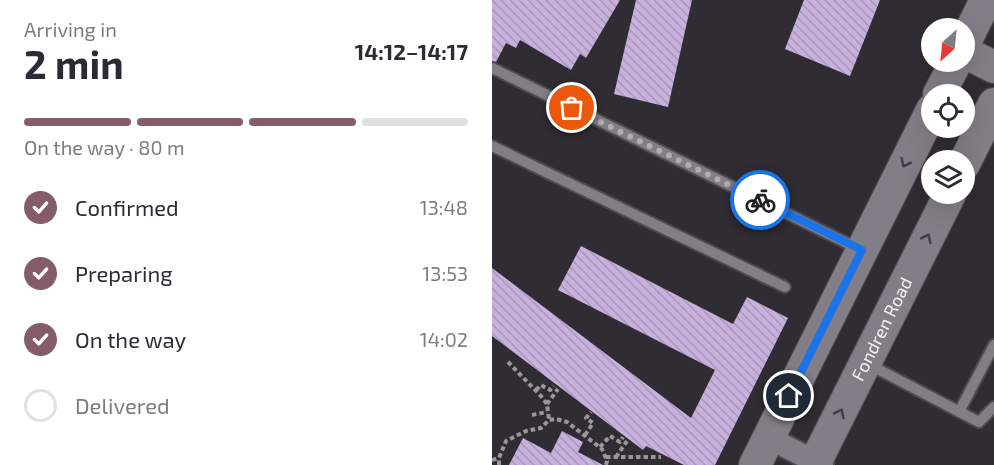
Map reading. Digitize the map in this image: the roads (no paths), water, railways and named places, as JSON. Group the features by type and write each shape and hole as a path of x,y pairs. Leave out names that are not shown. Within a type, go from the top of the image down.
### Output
{"main road":[{"path":"975,22 986,0"},
{"path":"975,58 994,67"},
{"path":"971,150 994,104"},
{"path":"762,451 921,132"},
{"name":"Fondren Road","path":"817,464 945,204"}],"street":[{"path":"762,451 817,464"}],"lane":[{"path":"492,68 862,250"},
{"path":"492,146 785,287"},
{"path":"959,412 994,345"},
{"path":"865,363 978,422 994,407"}]}
